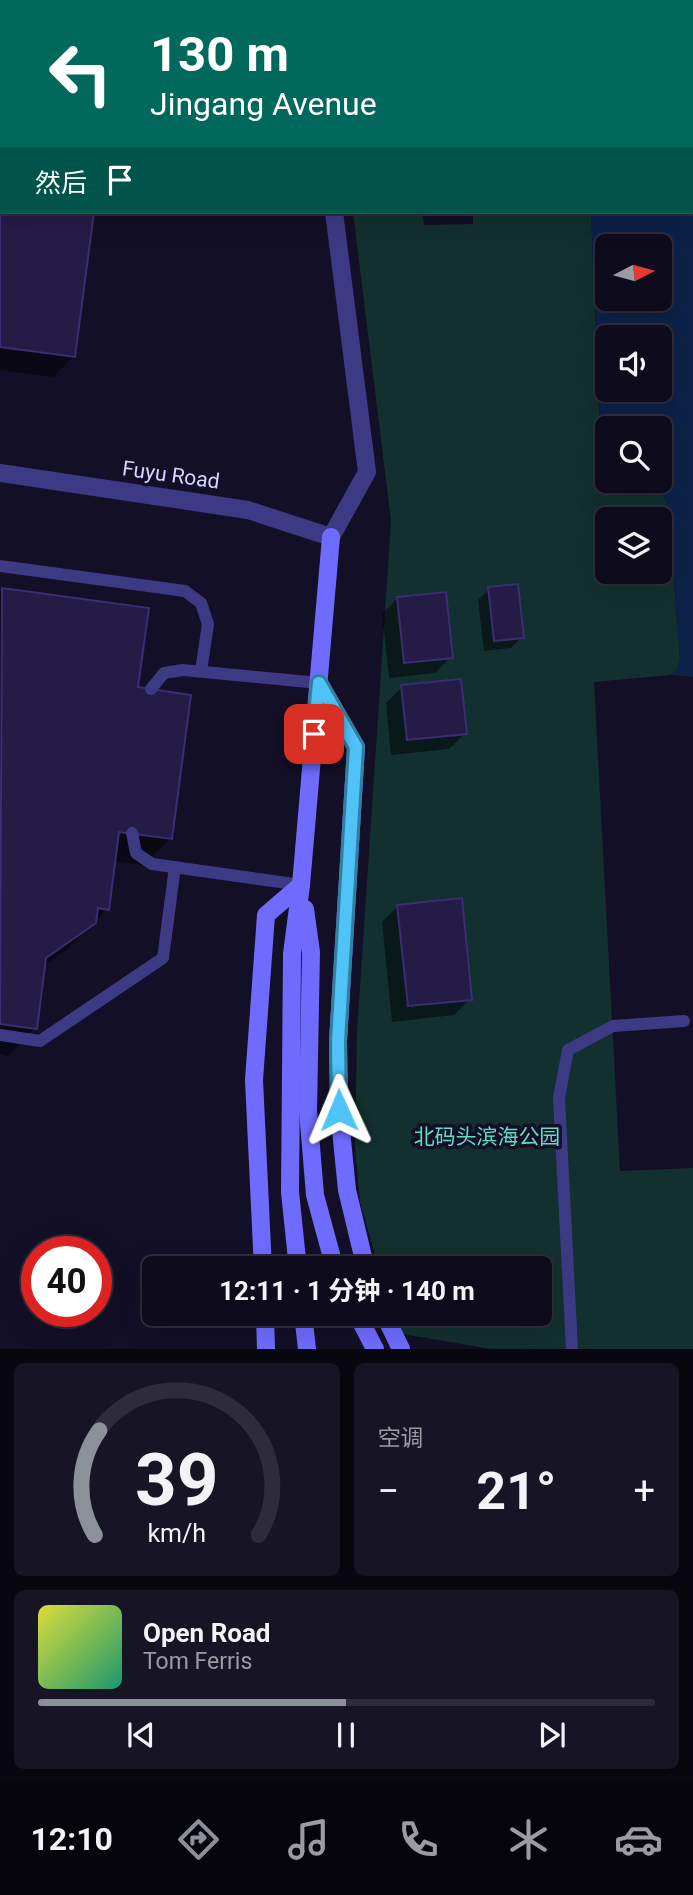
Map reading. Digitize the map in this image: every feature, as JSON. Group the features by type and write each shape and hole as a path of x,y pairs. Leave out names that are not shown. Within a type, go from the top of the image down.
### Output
{"street":[{"path":"297,1256 290,1192 292,954 301,885 331,537 367,472 334,214"},
{"name":"Fuyu Road","path":"0,473 248,510 331,537"},
{"path":"319,683 356,747 338,1041 339,1110 347,1190 363,1256"},
{"path":"301,885 311,952 308,1110 315,1195 331,1256"},
{"path":"262,1256 254,1080 266,915 301,885"},
{"path":"265,1326 266,1349"},
{"path":"304,1326 307,1349"},
{"path":"364,1326 375,1349"},
{"path":"390,1326 401,1349"}],"lane":[{"path":"0,566 185,591 201,603 208,624 201,671"},
{"path":"151,689 164,673 183,670 319,683"},
{"path":"132,833 136,853 152,864 301,885"},
{"path":"0,1035 40,1041 163,958 175,867"},
{"path":"572,1349 559,1098 568,1050 613,1026 684,1021"}],"green space":[{"name":"北码头滨海公园","path":"353,214 422,214 424,225 473,224 473,214 591,214 596,325 595,402 599,402 600,416 595,416 595,493 663,493 668,507 595,507 595,584 672,584 672,556 680,658 677,671 670,675 594,682 620,1171 693,1168 693,1349 491,1349 403,1334 400,1326 552,1326 552,1256 375,1256 360,1202 355,1147 357,1032 391,521"}],"water":[{"path":"591,214 693,214 693,677 670,675 677,671 680,658 672,556 672,507 668,505 663,493 672,493 672,416 600,416 599,402 672,402 672,325 596,325 595,312 672,312 672,234 595,234 595,307"}],"building":[{"path":"0,214 94,214 75,357 0,347"},
{"path":"518,584 524,638 494,641 488,587"},
{"path":"2,588 149,608 138,687 191,695 172,839 119,832 109,910 98,908 96,923 46,958 37,1029 0,1024"},
{"path":"446,592 453,658 404,663 397,597"},
{"path":"461,679 467,734 407,740 401,685"},
{"path":"462,898 472,1000 408,1006 397,905"}],"route":[{"path":"314,734 319,683 356,747 338,1041 339,1110"}]}
